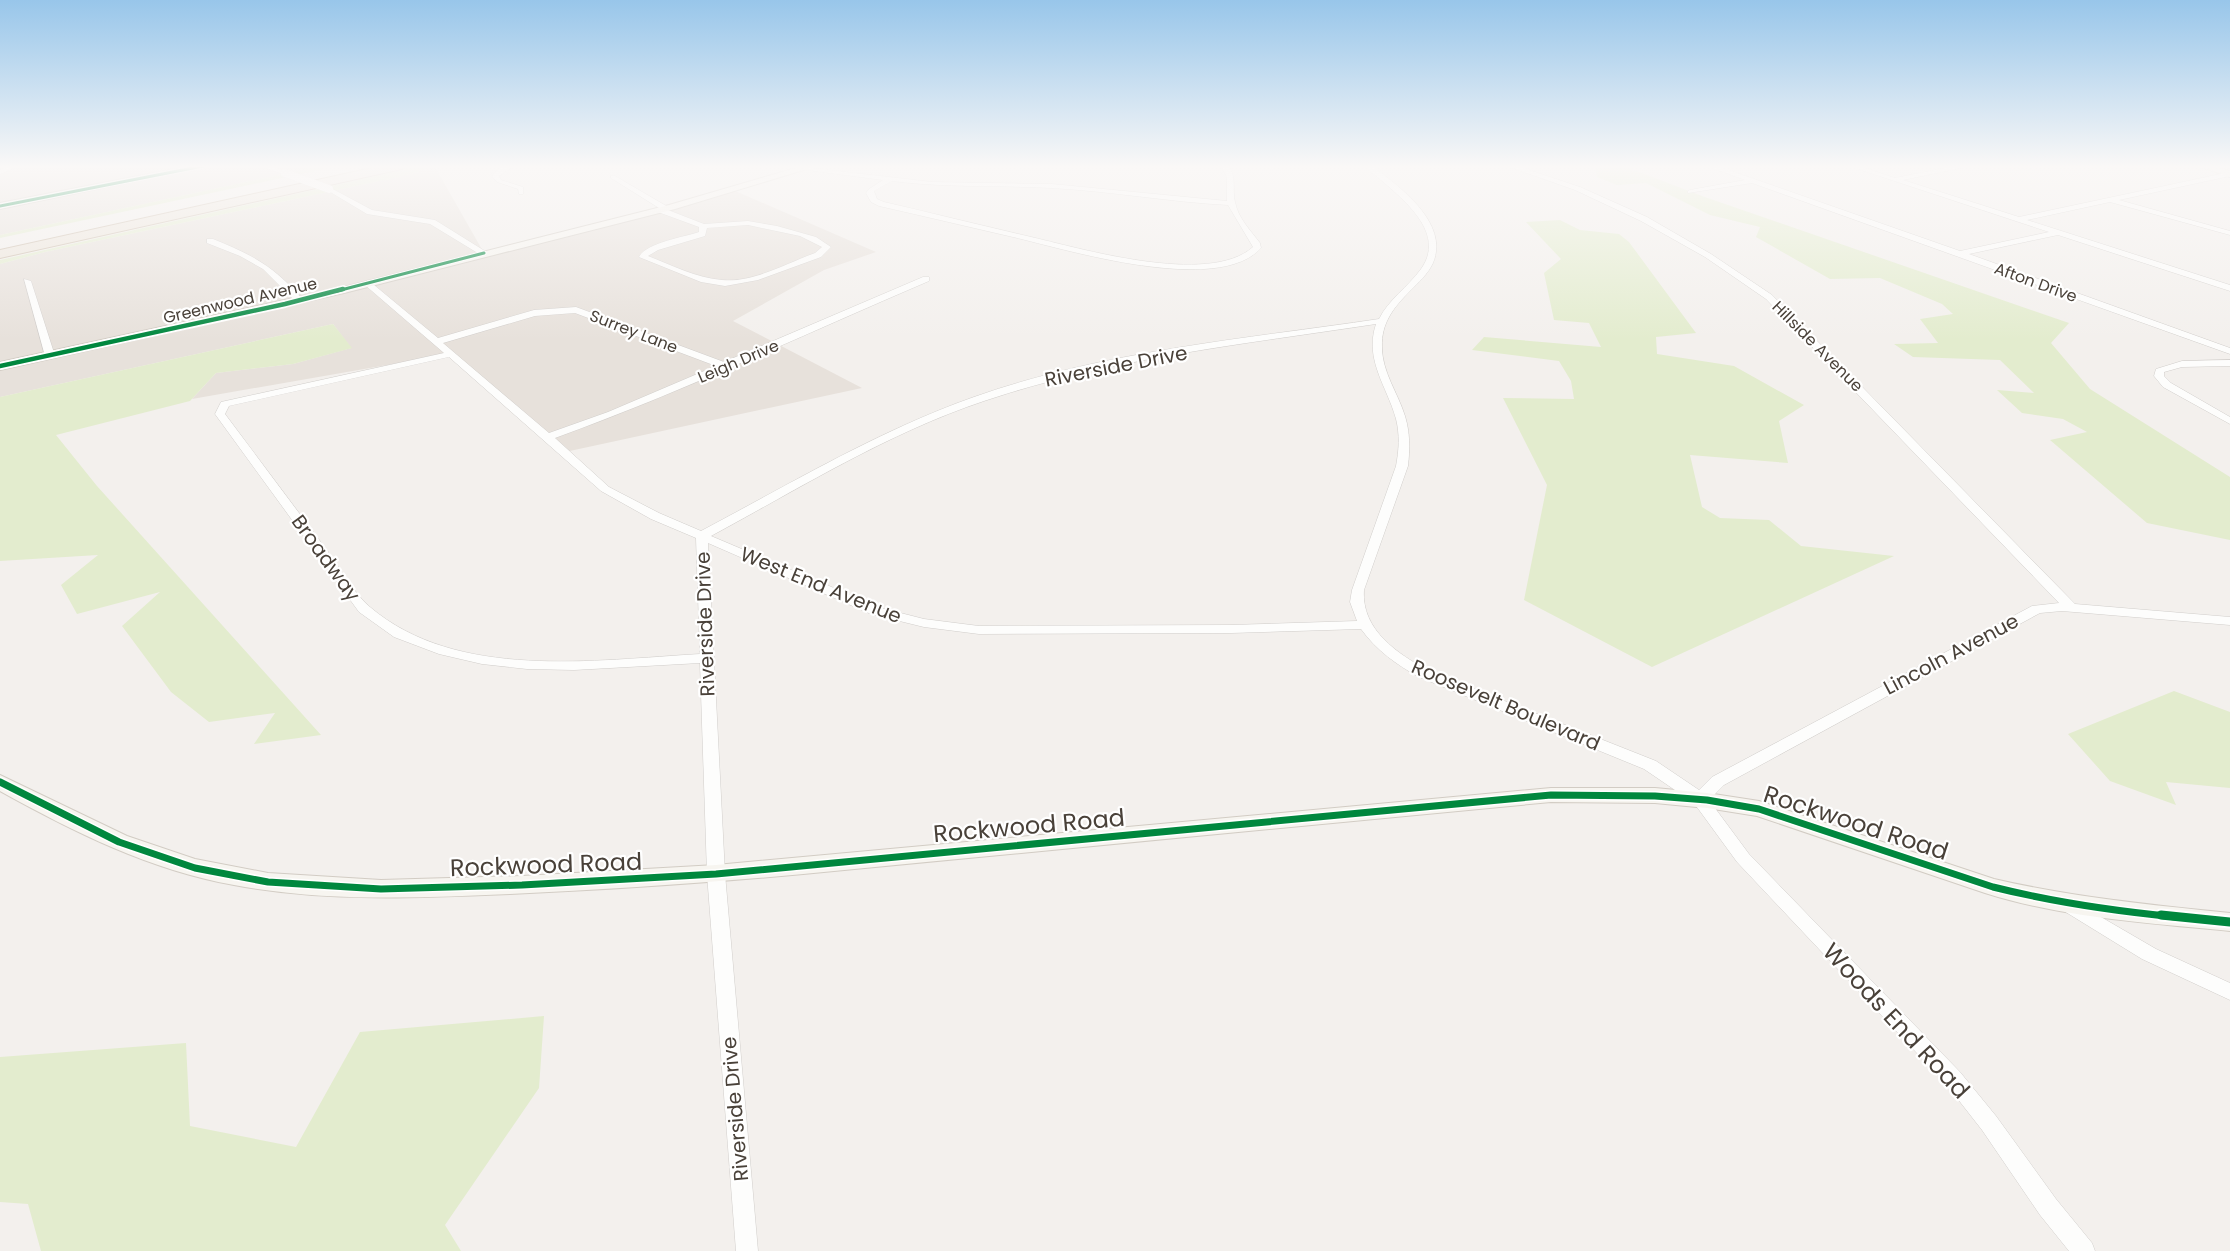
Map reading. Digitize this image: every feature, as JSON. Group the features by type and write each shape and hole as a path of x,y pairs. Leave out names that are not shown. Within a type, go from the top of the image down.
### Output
{"highway":[{"path":"0,245 100,223"},
{"path":"0,254 138,223"}],"street":[{"path":"434,223 484,253"},
{"name":"Greenwood Avenue","path":"0,366 299,300 604,223"},
{"path":"697,223 703,226 737,223"},
{"path":"703,226 702,234 655,248 645,253 643,257 704,280 725,283 766,274 818,255 827,247 822,242 763,225 746,223"},
{"path":"963,223 1109,258 1147,264 1214,264 1251,255 1255,252 1257,245 1242,223"},
{"name":"Roosevelt Boulevard","path":"1426,223 1431,245 1431,258 1425,268 1387,309 1381,321 1377,341 1379,365 1400,415 1405,450 1402,466 1358,590 1357,602 1365,625 1388,651 1424,674 1650,765 1700,799"},
{"name":"Hillside Avenue","path":"1653,223 1717,259 1769,297 2071,608"},
{"name":"Afton Drive","path":"1873,223 2230,351"},
{"path":"2032,223 2230,288"},
{"path":"2195,223 2230,233"},
{"path":"1959,254 2059,232"},
{"path":"210,241 243,254 266,267 299,300"},
{"name":"Leigh Drive","path":"548,437 596,421 926,279"},
{"path":"27,281 50,356"},
{"name":"West End Avenue","path":"368,283 548,437 605,489 655,516 876,610 901,618 956,628 1231,629 1365,625"},
{"name":"Surrey Lane","path":"436,342 534,313 576,310 725,366"},
{"name":"Riverside Drive","path":"747,1251 716,874 702,536 897,433 941,414 1015,388 1122,362 1381,321"},
{"name":"Broadway","path":"450,354 225,404 220,414 364,609 398,635 453,655 515,664 544,665 707,658"},
{"path":"2230,363 2178,364 2158,371 2159,376 2168,385 2230,422"},
{"name":"Lincoln Avenue","path":"1700,799 1718,781 2002,625 2037,609 2071,608 2230,621"},
{"name":"Rockwood Road","path":"0,782 121,844 196,868 269,882 381,888 618,881 716,874 1551,795 1634,793 1700,799 1759,809 1994,887 2066,903 2149,954 2230,992"},
{"name":"Woods End Road","path":"1700,799 1743,858 1953,1078 1989,1123 2048,1207 2084,1251"},
{"path":"2066,903 2230,921"}],"shaded area":[{"path":"0,223 54,223 0,235"},
{"path":"180,223 467,223 484,253 601,223 810,223 876,252 824,270 733,321 862,388 565,452 450,354 192,399 216,373 293,364 351,348 333,324 0,397 0,264"}],"green space":[{"path":"54,223 69,223 0,238 0,235"},
{"path":"164,223 180,223 0,264 0,260"},
{"path":"1527,223 1567,223 1580,230 1619,234 1629,242 1696,333 1656,337 1657,354 1734,366 1804,405 1779,421 1788,463 1690,455 1702,507 1720,518 1769,520 1801,546 1894,556 1652,667 1524,600 1547,485 1503,398 1574,399 1571,381 1559,361 1472,350 1484,337 1601,347 1589,323 1554,320 1544,273 1561,259"},
{"path":"1745,223 1781,223 2069,323 2051,343 2090,389 2230,477 2230,540 2147,523 2050,440 2087,432 2063,419 2022,413 1997,390 2034,393 2000,360 1913,357 1894,344 1938,343 1920,319 1953,314 1942,304 1880,278 1830,279 1756,237 1760,227"},
{"path":"333,324 352,348 293,364 216,373 190,401 56,435 97,486 321,735 254,744 275,713 209,722 171,692 122,626 160,592 77,614 61,585 98,555 0,561 0,397"},
{"path":"2174,691 2230,712 2230,788 2166,782 2176,805 2110,781 2068,734"},
{"path":"544,1016 539,1088 445,1225 461,1251 41,1251 28,1204 0,1202 0,1057 186,1043 190,1126 296,1147 360,1032"}],"cycle path":[{"path":"0,366 285,304 484,253"},
{"path":"0,782 119,842 169,861 231,876 268,882 381,889 522,885 716,874 1551,795 1604,794 1681,797 1759,809 1993,887 2022,894 2111,909 2230,922"}]}
